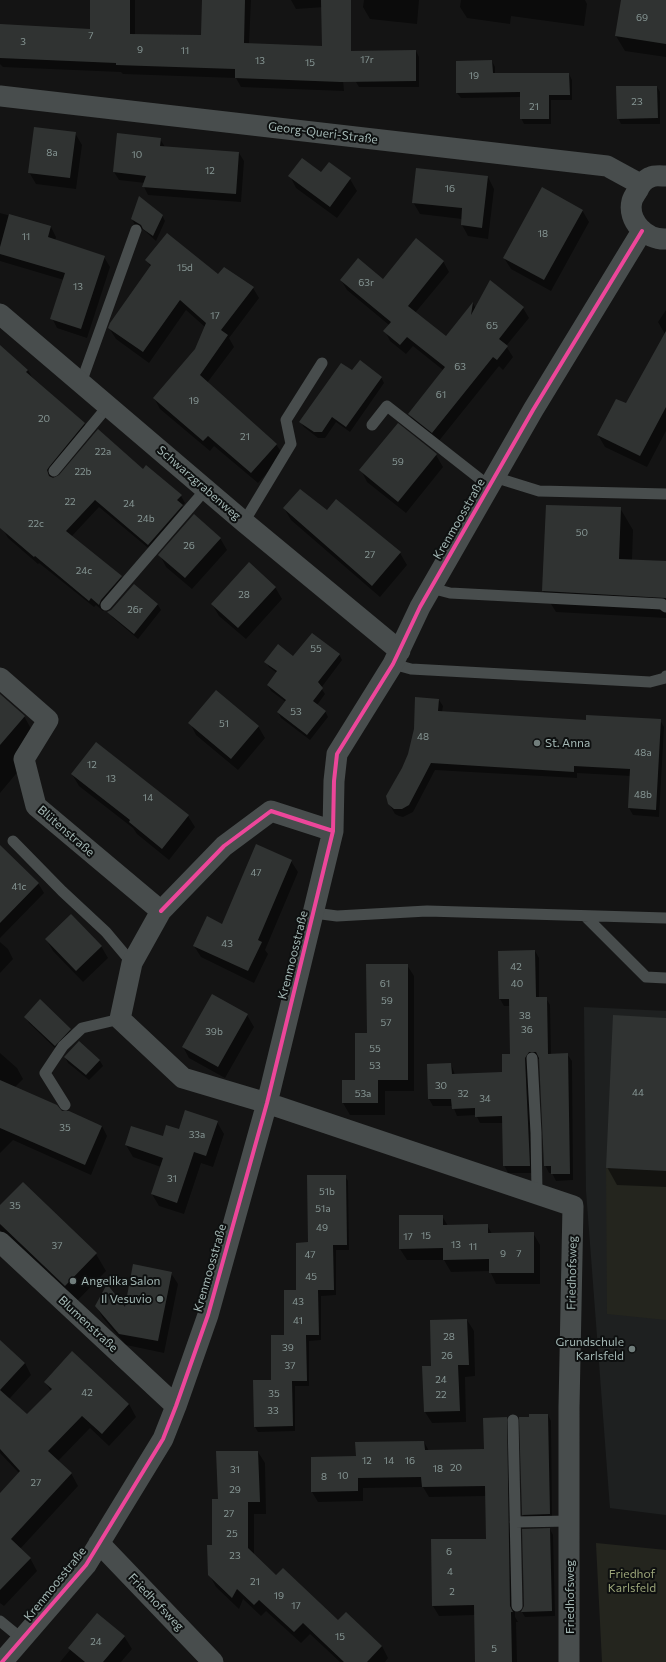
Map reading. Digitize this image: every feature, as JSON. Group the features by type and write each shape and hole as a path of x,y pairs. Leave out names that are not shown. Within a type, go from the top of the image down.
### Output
{"street":[{"name":"Georg-Queri-Straße","path":"0,96 607,166 640,184"},
{"path":"666,176 651,177 640,184 632,200 632,211 636,224 642,231 658,239 666,239"},
{"name":"Krenmoosstraße","path":"2,1662 86,1565 163,1439 176,1406 208,1315 267,1103 333,830 334,781 338,754 396,657 431,588 532,410 642,231"},
{"name":"Schwarzgrabenweg","path":"0,314 244,522 396,657"},
{"name":"Blütenstraße","path":"0,678 48,720 24,759 36,806 161,911"},
{"path":"267,1103 183,1078 120,1019 132,963 161,911 224,846 271,811 333,830"},
{"name":"Friedhofsweg","path":"267,1103 573,1206 569,1407 569,1662"},
{"name":"Blumenstraße","path":"0,1242 176,1406"},
{"name":"Friedhofsweg","path":"99,1543 213,1662"}],"lane":[{"path":"81,383 136,230"},
{"path":"244,522 290,444 286,420 322,363"},
{"path":"54,471 108,406"},
{"path":"372,425 387,406 492,482 539,491 666,494"},
{"path":"106,605 206,490"},
{"path":"431,588 450,593 662,604 666,607"},
{"path":"396,657 411,669 650,682 665,678 666,676"},
{"path":"13,841 62,891 106,932 132,963"},
{"path":"314,913 337,916 427,911 666,918"},
{"path":"585,916 646,977 666,978"},
{"path":"65,1105 45,1073 63,1046 82,1028 120,1019"},
{"path":"532,1058 536,1133 537,1193"},
{"path":"514,1420 514,1522 517,1606"},
{"path":"514,1522 570,1521"},
{"path":"0,1620 22,1640"}],"shaded area":[{"name":"Grundschule Karlsfeld","path":"584,1007 666,1011 666,1515 610,1508 586,1190"}],"green space":[{"path":"606,1168 666,1171 666,1320 607,1314"},
{"name":"Friedhof Karlsfeld","path":"596,1543 666,1550 666,1662 602,1662"}],"building":[{"path":"90,0 130,0 130,34 201,35 202,0 245,0 244,43 322,46 321,0 351,0 351,51 416,50 416,81 341,82 235,78 235,69 116,65 116,63 0,58 0,24 90,29"},
{"path":"621,0 666,0 666,44 615,36"},
{"path":"492,60 493,73 569,73 570,95 549,95 549,119 520,119 520,92 456,93 456,61"},
{"path":"616,86 657,86 658,118 617,119"},
{"path":"34,127 76,132 70,178 28,173"},
{"path":"117,133 161,138 160,146 239,152 236,194 142,187 146,176 113,172"},
{"path":"302,158 321,172 329,162 351,178 330,207 288,176"},
{"path":"416,168 488,176 482,228 461,225 462,208 412,203"},
{"path":"542,187 583,210 544,280 503,258"},
{"path":"139,196 163,215 153,236 143,229 141,225 131,219"},
{"path":"9,214 51,226 48,237 105,256 81,329 50,319 65,273 0,254 0,247"},
{"path":"167,233 218,274 224,267 254,287 221,330 228,335 200,375 277,444 251,473 208,436 203,441 153,398 195,349 206,323 180,300 143,352 108,328 151,265 145,260"},
{"path":"416,238 444,261 408,306 446,336 473,302 471,315 490,280 524,307 499,339 508,346 497,360 493,357 432,433 408,414 445,367 407,337 400,345 383,331 391,322 340,280 358,258 383,279"},
{"path":"666,331 666,407 640,456 597,435 616,399 626,403"},
{"path":"0,345 28,370 26,372 85,423 49,467 47,470 49,476 53,478 59,475 98,429 143,469 146,465 182,495 177,500 183,505 148,545 95,500 66,531 122,576 101,600 99,605 91,598 89,601 0,528"},
{"path":"360,360 382,377 346,427 332,417 322,432 314,432 299,422 341,363 352,370"},
{"path":"398,423 437,454 398,502 359,470"},
{"path":"300,489 327,510 336,499 401,552 372,586 283,508"},
{"path":"546,505 621,507 619,559 666,561 666,598 542,591"},
{"path":"194,514 221,538 185,578 158,555"},
{"path":"249,562 276,587 238,628 211,604"},
{"path":"134,584 158,604 134,634 107,612 111,610"},
{"path":"312,633 340,654 318,682 323,688 313,701 326,711 307,735 277,712 286,700 267,685 277,671 264,662 278,644 293,656"},
{"path":"216,690 259,726 231,759 188,723"},
{"path":"0,694 25,716 0,745"},
{"name":"St. Anna","path":"415,697 439,699 438,711 586,720 586,715 661,719 656,810 628,808 630,769 574,766 574,772 431,763 409,805 402,809 394,809 388,804 386,796 408,754 414,729"},
{"path":"96,742 189,815 162,849 129,822 130,820 71,774"},
{"path":"256,844 292,860 258,940 262,942 248,971 193,946 207,916 222,924"},
{"path":"0,845 39,883 0,923"},
{"path":"71,914 102,946 76,971 45,939"},
{"path":"535,950 536,997 547,997 548,1054 568,1053 570,1174 551,1174 551,1166 544,1166 539,1058 536,1052 529,1052 525,1058 530,1166 503,1166 502,1116 475,1117 475,1108 452,1109 451,1099 428,1099 427,1064 451,1063 452,1074 502,1072 502,1054 510,1054 509,999 499,999 498,951"},
{"path":"366,964 408,964 408,1080 378,1080 378,1103 342,1103 342,1080 355,1080 355,1033 367,1033"},
{"path":"212,994 248,1014 218,1067 182,1047"},
{"path":"40,999 71,1029 55,1046 24,1017"},
{"path":"613,1015 666,1018 666,1171 606,1168"},
{"path":"79,1041 100,1060 86,1075 64,1057"},
{"path":"0,1080 57,1105 62,1111 69,1111 102,1126 85,1165 0,1128"},
{"path":"185,1110 218,1121 206,1156 194,1152 177,1203 151,1194 163,1158 125,1145 131,1126 163,1136 166,1125 179,1129"},
{"path":"307,1175 346,1175 347,1245 333,1245 334,1290 318,1290 319,1335 306,1335 307,1381 292,1381 293,1426 254,1427 253,1380 271,1380 271,1335 284,1335 284,1290 296,1290 296,1243 308,1242"},
{"path":"23,1182 97,1253 65,1286 0,1224 0,1205"},
{"path":"399,1215 443,1215 443,1225 488,1224 488,1233 534,1232 534,1273 489,1273 489,1259 443,1260 443,1248 399,1249"},
{"path":"133,1264 172,1272 158,1341 119,1334 95,1306 107,1284 125,1307"},
{"path":"467,1319 469,1365 458,1365 460,1411 424,1412 422,1366 431,1366 430,1320"},
{"path":"0,1340 25,1363 0,1390"},
{"path":"72,1351 129,1404 102,1434 82,1416 48,1451 72,1473 11,1539 31,1558 0,1590 0,1493 20,1471 0,1449 0,1390 27,1414 52,1389 44,1382"},
{"path":"529,1414 548,1414 550,1514 522,1515 519,1417 529,1417"},
{"path":"507,1417 510,1606 513,1612 511,1612 512,1662 475,1662 474,1605 432,1606 431,1539 486,1539 485,1486 422,1487 421,1477 358,1478 358,1491 311,1492 311,1457 356,1456 355,1442 424,1441 425,1450 484,1449 483,1418"},
{"path":"216,1451 258,1451 260,1502 248,1502 248,1548 276,1575 283,1568 338,1620 346,1612 382,1646 367,1662 344,1662 303,1623 294,1632 259,1600 254,1605 237,1589 232,1598 208,1575 207,1545 212,1545 212,1499 218,1499"},
{"path":"550,1528 552,1611 521,1612 524,1606 522,1529"},
{"path":"97,1613 125,1636 103,1662 85,1662 68,1648"}],"cycle path":[{"path":"2,1662 86,1565 163,1439 176,1406 208,1315 267,1103 333,831 334,781 337,754 393,664 420,607 533,410 642,231"},
{"path":"161,911 224,846 271,811 333,831"}],"place":[{"name":"St. Anna","path":"537,743"},
{"name":"Angelika Salon","path":"73,1281"},
{"name":"Il Vesuvio","path":"160,1299"},
{"name":"Grundschule Karlsfeld","path":"632,1349"}]}
